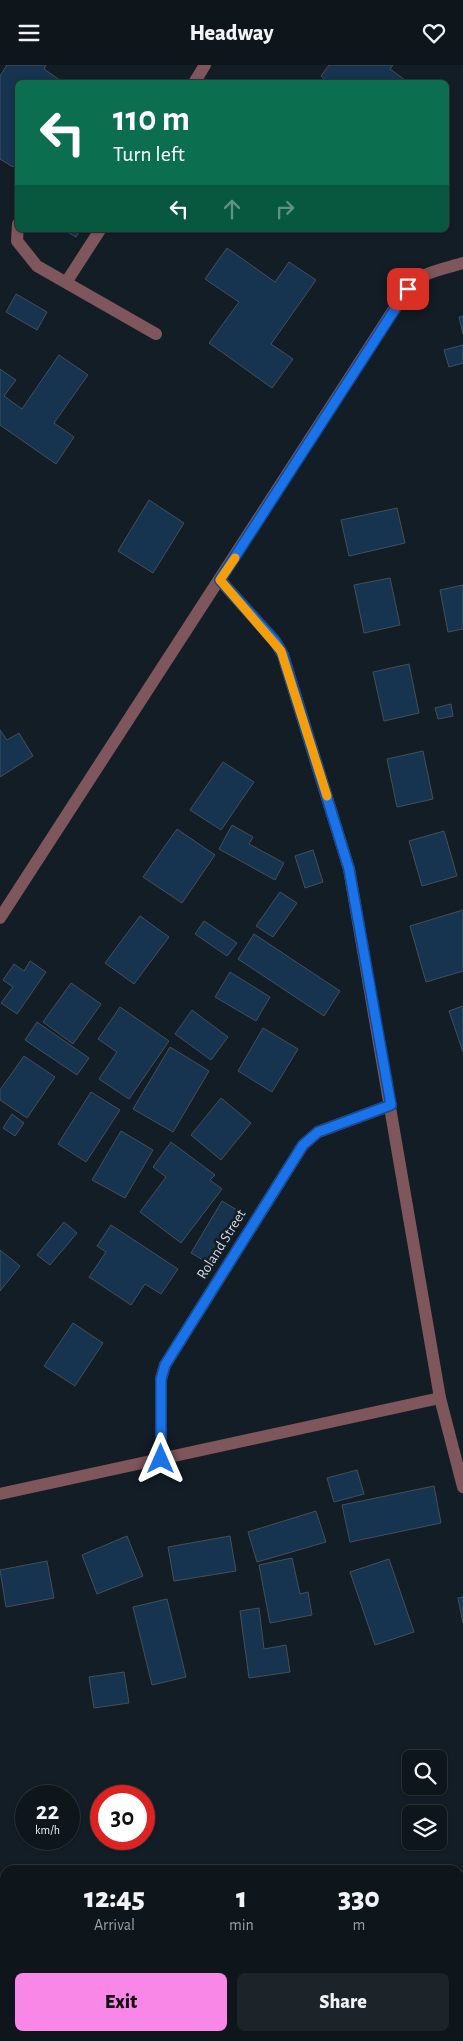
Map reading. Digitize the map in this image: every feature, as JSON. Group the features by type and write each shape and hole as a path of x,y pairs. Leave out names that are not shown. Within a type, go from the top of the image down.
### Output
{"street":[{"path":"196,80 205,65"},
{"path":"17,232 16,241 37,266 67,281 156,334"},
{"path":"67,281 99,232"},
{"path":"0,918 411,284 424,275 463,263"},
{"path":"220,580 275,641 283,655 349,869 440,1398 463,1487"},
{"name":"Roland Street","path":"161,1459 161,1379 165,1365 303,1145 318,1132 391,1105"},
{"path":"0,1494 440,1398"}],"building":[{"path":"7,65 46,65 44,69 60,80 15,80 15,164 13,167 0,159 0,76"},
{"path":"329,65 393,65 390,69 405,80 326,80 321,76"},
{"path":"67,232 79,232 76,237"},
{"path":"227,248 275,282 289,262 316,280 271,344 293,359 272,388 209,343 239,302 205,279"},
{"path":"16,294 47,312 37,330 6,312"},
{"path":"463,316 463,334 459,317"},
{"path":"463,345 463,363 449,367 444,350"},
{"path":"59,355 88,375 54,423 74,437 56,464 0,425 0,369 16,380 4,396 22,409"},
{"path":"149,500 184,523 153,573 118,551"},
{"path":"397,508 405,543 349,556 341,520"},
{"path":"390,578 400,625 364,633 354,585"},
{"path":"463,585 463,629 448,632 440,590"},
{"path":"409,664 419,713 384,721 373,672"},
{"path":"451,704 453,716 438,719 435,708"},
{"path":"0,730 7,740 19,733 33,756 0,777"},
{"path":"423,751 433,799 397,807 387,759"},
{"path":"223,762 254,782 221,830 190,810"},
{"path":"232,825 253,837 249,844 284,863 275,880 219,849"},
{"path":"177,829 215,855 182,903 143,877"},
{"path":"444,831 457,876 422,886 409,841"},
{"path":"313,850 323,882 305,888 295,856"},
{"path":"280,892 297,903 273,937 256,926"},
{"path":"463,910 463,971 426,982 410,926"},
{"path":"140,916 169,937 134,984 105,963"},
{"path":"204,921 237,943 227,956 195,934"},
{"path":"254,934 340,991 324,1016 238,959"},
{"path":"30,961 46,972 17,1014 1,1003 13,987 3,980 14,964 24,971"},
{"path":"230,972 270,997 256,1021 215,997"},
{"path":"71,983 101,1004 73,1044 43,1022"},
{"path":"463,1006 463,1052 449,1011"},
{"path":"120,1007 169,1041 129,1099 99,1079 117,1052 98,1039"},
{"path":"192,1010 228,1037 211,1060 175,1034"},
{"path":"37,1022 89,1058 77,1075 25,1040"},
{"path":"263,1028 298,1049 272,1092 238,1071"},
{"path":"170,1047 209,1071 173,1132 133,1109"},
{"path":"24,1056 55,1077 27,1118 0,1100 0,1090"},
{"path":"91,1092 120,1110 86,1162 58,1144"},
{"path":"221,1098 251,1123 221,1160 191,1135"},
{"path":"12,1114 24,1123 15,1136 3,1128"},
{"path":"121,1131 153,1150 125,1198 92,1180"},
{"path":"171,1142 215,1175 210,1180 222,1189 181,1243 140,1212 166,1177 153,1167"},
{"path":"222,1201 242,1213 212,1265 191,1253"},
{"path":"64,1222 77,1233 50,1265 37,1255"},
{"path":"111,1225 178,1269 161,1294 145,1284 131,1305 89,1277 106,1252 97,1246"},
{"path":"0,1250 20,1266 0,1291"},
{"path":"73,1323 103,1343 75,1386 44,1366"},
{"path":"357,1470 364,1494 334,1502 327,1478"},
{"path":"434,1486 441,1523 350,1542 342,1505"},
{"path":"316,1511 326,1542 257,1562 248,1532"},
{"path":"127,1536 143,1576 97,1594 82,1555"},
{"path":"230,1536 236,1571 174,1581 168,1547"},
{"path":"292,1558 300,1594 308,1592 312,1615 270,1623 259,1565"},
{"path":"389,1559 414,1632 375,1645 350,1572"},
{"path":"47,1561 54,1598 6,1607 0,1570"},
{"path":"463,1597 463,1623 458,1598"},
{"path":"167,1599 186,1677 152,1685 133,1607"},
{"path":"259,1608 264,1649 286,1645 290,1672 249,1678 240,1611"},
{"path":"124,1672 129,1703 94,1708 89,1677"}],"slow traffic":[{"path":"235,558 220,580 275,641 283,655 327,796"}],"route":[{"path":"161,1459 161,1379 165,1365 303,1145 318,1132 391,1105 349,869 283,655 275,641 220,580 408,289"}]}
